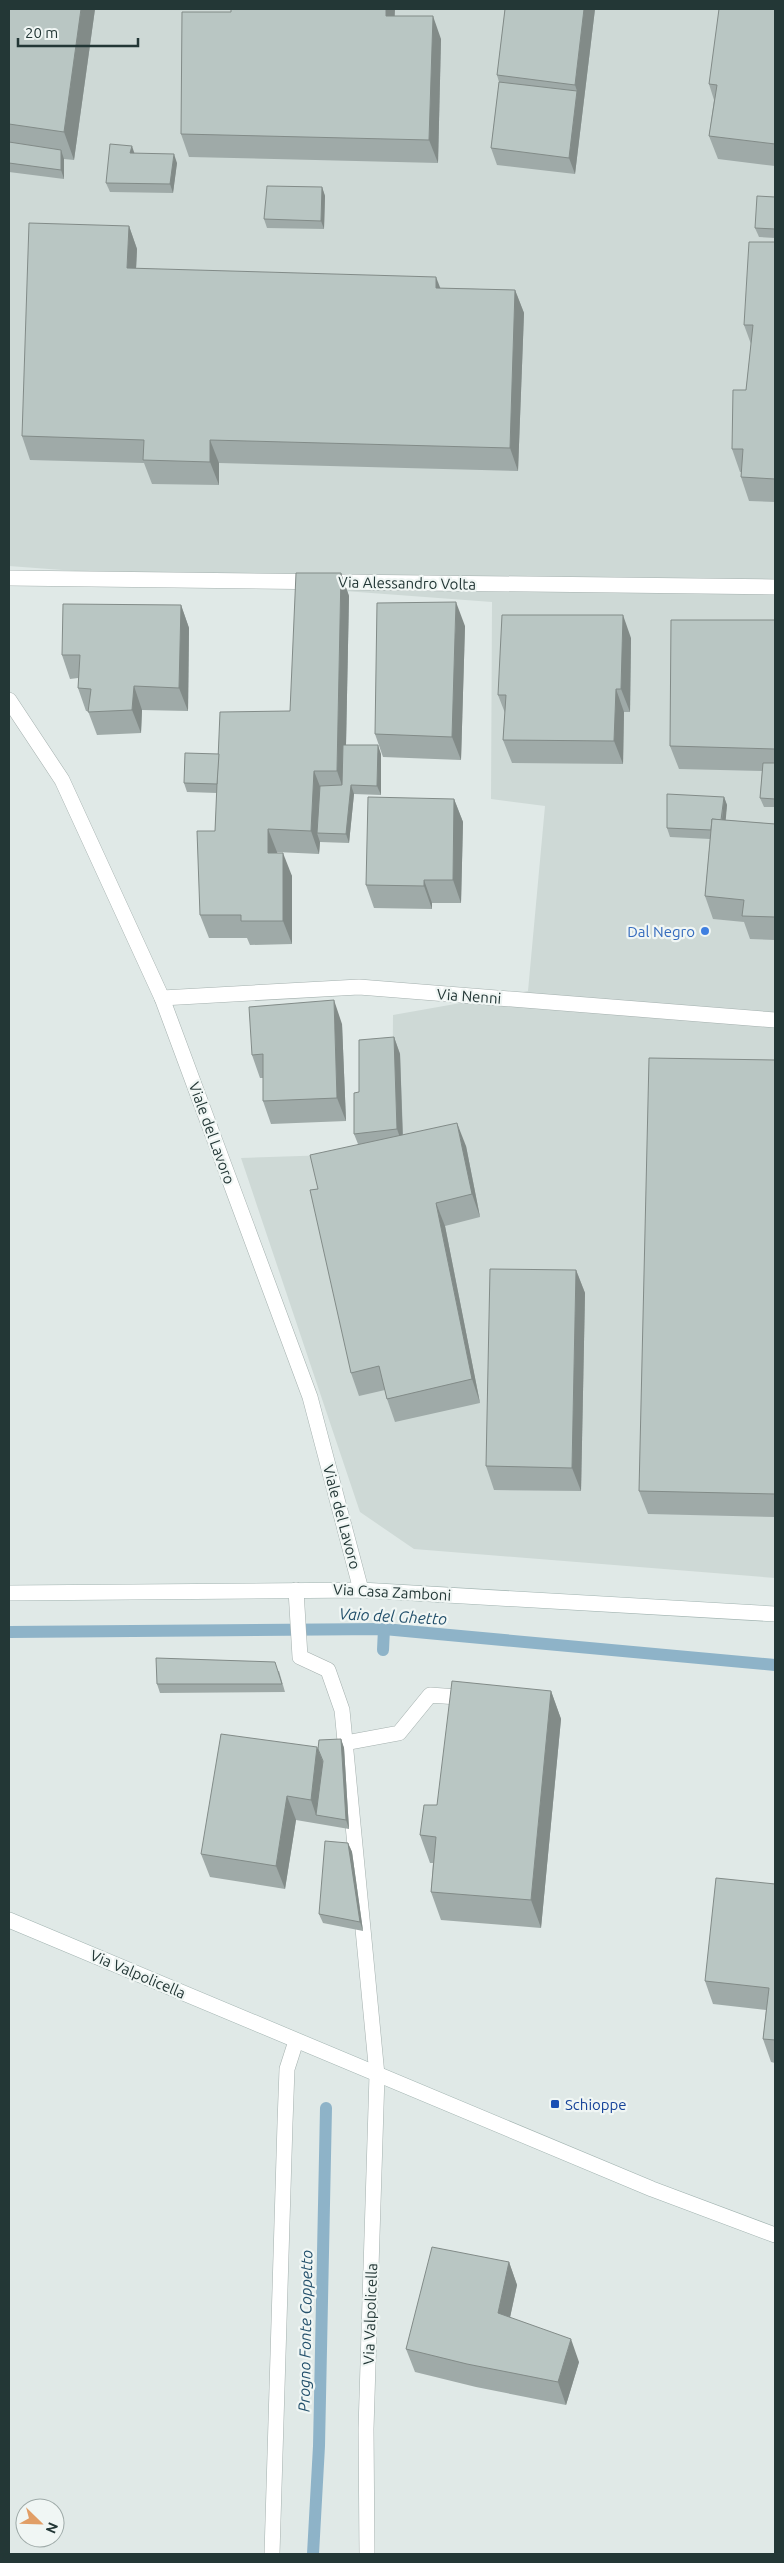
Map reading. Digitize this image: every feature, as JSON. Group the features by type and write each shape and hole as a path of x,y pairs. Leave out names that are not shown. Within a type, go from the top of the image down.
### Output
{"street":[{"name":"Via Alessandro Volta","path":"9,578 775,587"},
{"name":"Viale del Lavoro","path":"9,700 62,780 162,998 310,1397 361,1590"},
{"name":"Via Nenni","path":"162,998 359,987 775,1020"},
{"path":"296,1590 300,1657 328,1670 342,1710 377,2075"},
{"name":"Via Casa Zamboni","path":"9,1592 361,1590 775,1614"},
{"path":"345,1743 399,1732 430,1695 486,1698"},
{"name":"Via Valpolicella","path":"9,1920 652,2189 775,2234"},
{"path":"272,2554 284,2123 287,2068 296,2040"},
{"name":"Via Valpolicella","path":"367,2554 366,2429 377,2075"}],"shaded area":[{"path":"9,9 775,9 775,1578 414,1549 360,1512 241,1158 392,1153 393,1015 528,991 545,806 491,799 492,602 9,566"}],"building":[{"path":"9,9 81,9 64,132 9,124"},
{"path":"231,9 386,9 386,16 433,16 429,140 181,134 182,12 231,12"},
{"path":"505,9 584,9 575,85 497,75"},
{"path":"719,9 775,9 775,144 709,136 717,85 709,84"},
{"path":"499,82 577,91 569,158 491,148"},
{"path":"9,142 61,150 61,170 9,163"},
{"path":"110,144 132,146 130,153 174,154 170,184 106,183"},
{"path":"267,186 322,187 321,221 264,219"},
{"path":"757,196 775,197 775,229 755,228"},
{"path":"29,223 129,226 127,268 436,277 436,288 515,290 510,448 210,440 210,462 143,460 144,440 22,436"},
{"path":"749,242 775,242 775,479 741,477 743,449 732,449 733,390 746,390 753,325 744,325"},
{"path":"296,573 341,573 337,771 314,771 311,831 268,829 268,853 283,853 283,921 241,921 241,915 200,915 197,831 215,831 220,712 290,711"},
{"path":"456,602 452,737 375,734 377,603"},
{"path":"63,604 181,605 179,688 134,686 132,710 88,712 91,689 78,688 80,655 62,655"},
{"path":"502,615 623,615 621,689 616,689 614,741 503,740 506,695 498,695"},
{"path":"671,620 775,620 775,749 670,746"},
{"path":"343,745 378,745 377,786 351,785 346,834 317,833 320,786 342,785"},
{"path":"185,753 219,754 217,784 184,783"},
{"path":"763,763 775,763 775,799 760,798"},
{"path":"667,794 724,797 721,820 712,819 711,830 667,828"},
{"path":"368,797 454,799 453,880 424,880 424,886 366,885"},
{"path":"712,819 775,824 775,917 742,916 744,900 705,896"},
{"path":"334,1000 337,1098 263,1101 263,1054 252,1055 249,1007"},
{"path":"394,1037 397,1129 354,1134 354,1093 359,1092 359,1040"},
{"path":"649,1058 775,1060 775,1494 639,1491"},
{"path":"457,1123 472,1194 436,1203 472,1379 387,1399 379,1366 351,1373 310,1190 318,1189 310,1155"},
{"path":"490,1269 576,1270 572,1468 486,1466"},
{"path":"156,1658 275,1662 282,1684 157,1684"},
{"path":"452,1681 551,1691 531,1900 431,1892 436,1837 420,1835 424,1805 437,1805"},
{"path":"221,1734 317,1747 311,1800 287,1796 276,1866 201,1854"},
{"path":"341,1739 346,1820 316,1815 323,1761 318,1749 319,1740"},
{"path":"325,1841 348,1843 360,1922 319,1914"},
{"path":"716,1878 775,1884 775,2040 763,2039 769,1988 705,1981"},
{"path":"432,2247 509,2262 498,2313 571,2339 558,2382 467,2364 406,2349"}],"waterway":[{"name":"Vaio del Ghetto","path":"9,1632 384,1629 775,1665"},
{"name":"Progno Fonte Coppetto","path":"383,1650 384,1629"},
{"name":"Progno Fonte Coppetto","path":"313,2554 319,2446 326,2108"}],"place":[{"name":"Dal Negro","path":"705,931"},
{"name":"Schioppe","path":"555,2104"}]}
